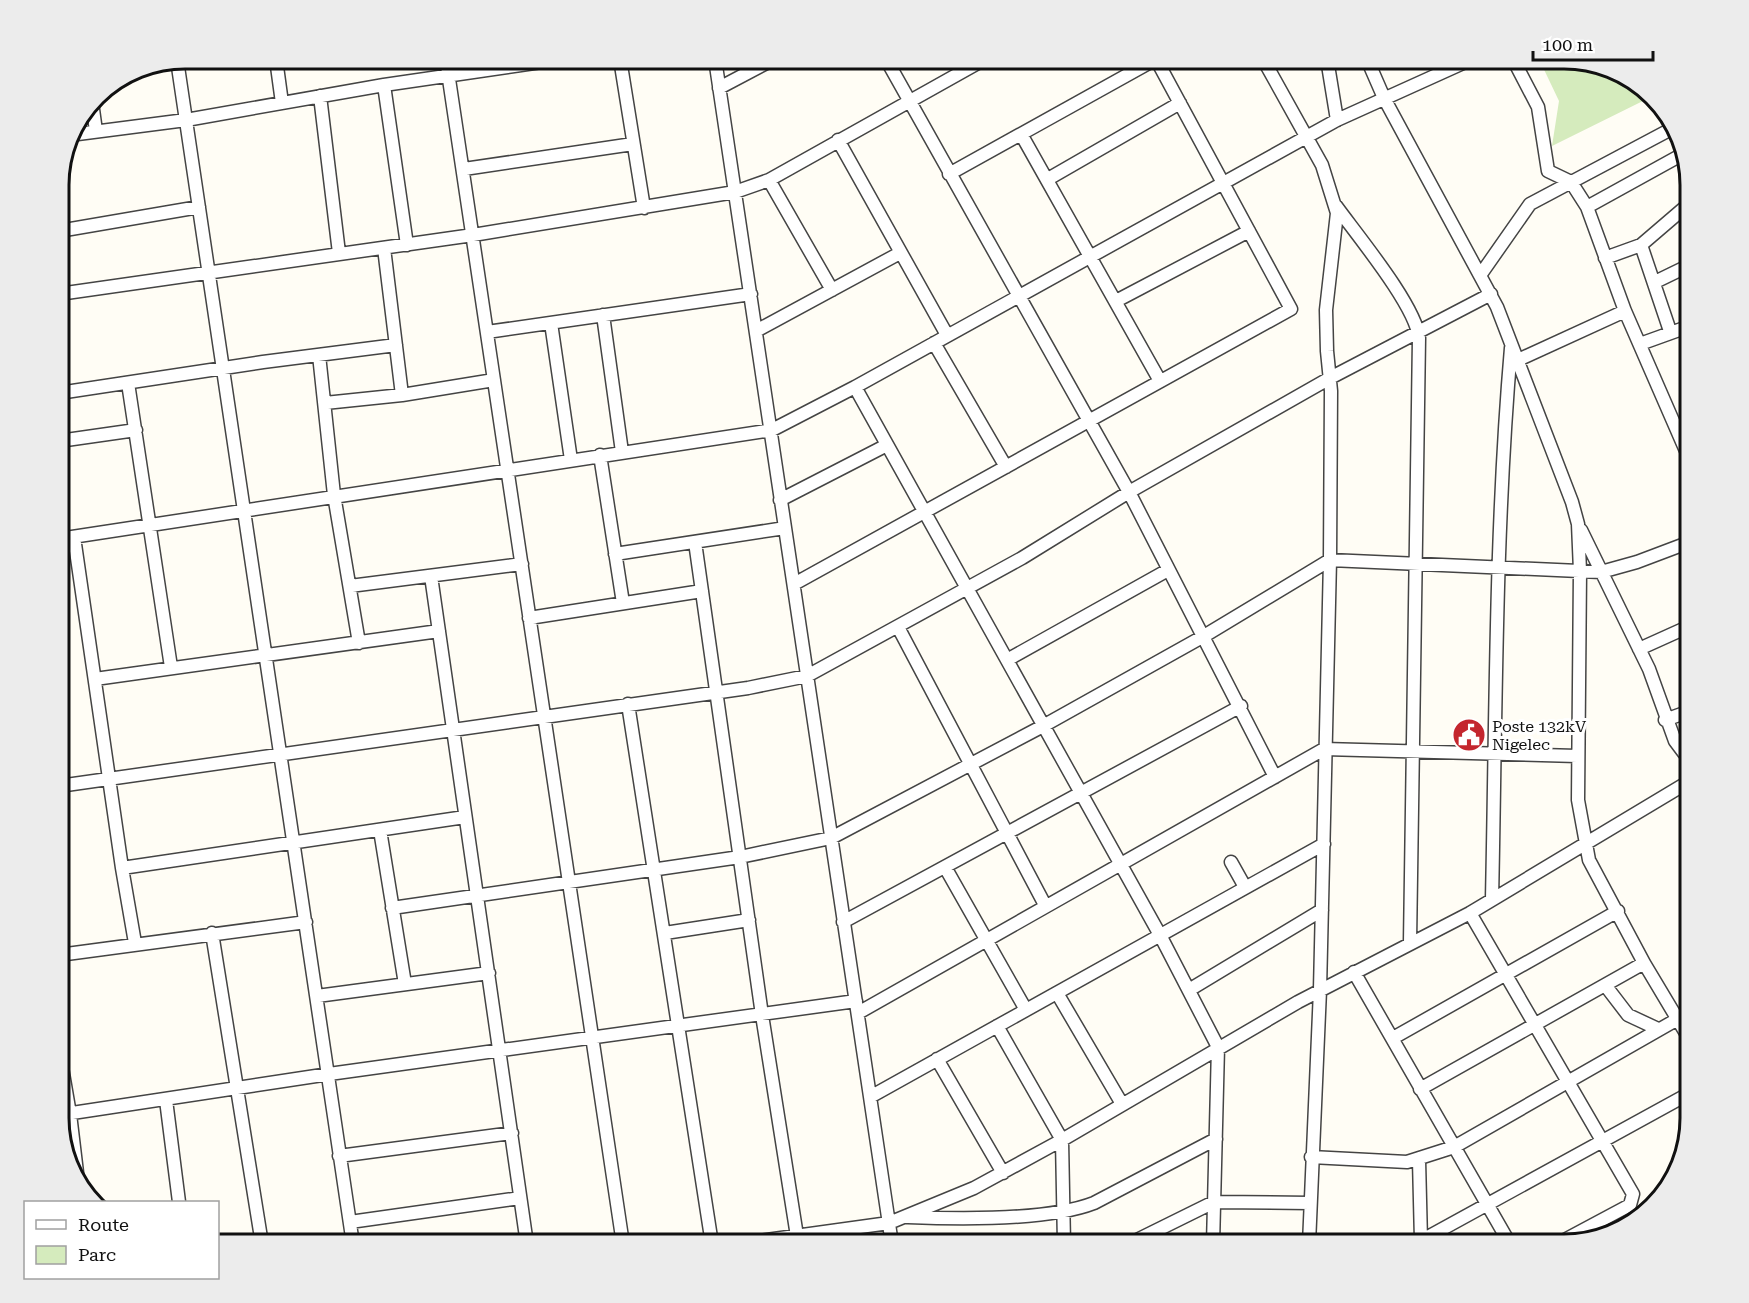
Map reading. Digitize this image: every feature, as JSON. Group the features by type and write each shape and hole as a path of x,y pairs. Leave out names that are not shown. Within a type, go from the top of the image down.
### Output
{"street":[{"path":"178,69 352,1234"},
{"path":"277,69 282,103"},
{"path":"448,69 621,1234"},
{"path":"82,133 186,120 489,69"},
{"path":"622,69 644,208"},
{"path":"716,69 890,1234"},
{"path":"719,88 754,69"},
{"path":"892,69 1017,296 1129,492 1241,706 1275,777"},
{"path":"69,293 407,245 735,192 769,180 966,69"},
{"path":"949,174 1138,69"},
{"path":"794,584 1291,309 1161,69"},
{"path":"1269,69 1322,165 1336,206 1404,304 1418,332 1410,944"},
{"path":"1329,69 1337,120"},
{"path":"1372,69 1384,98 1491,294 1555,454 1578,524 1654,681 1665,720 1680,748"},
{"path":"69,538 333,495 399,488 772,430 855,387 1337,120 1448,69"},
{"path":"1518,69 1538,106 1548,171 1571,182 1587,207 1625,311 1680,437"},
{"path":"384,85 407,245"},
{"path":"320,96 339,253"},
{"path":"1048,179 1180,103"},
{"path":"94,115 96,130"},
{"path":"1481,274 1530,204 1666,132"},
{"path":"1021,134 1160,381"},
{"path":"838,140 947,335"},
{"path":"464,169 633,144"},
{"path":"1587,207 1677,158"},
{"path":"769,180 832,290"},
{"path":"1309,1234 1320,990 1330,560 1330,378 1326,310 1336,206"},
{"path":"69,229 199,207"},
{"path":"1605,258 1641,245 1680,212"},
{"path":"1116,301 1249,231"},
{"path":"1641,245 1670,332"},
{"path":"384,248 402,395"},
{"path":"756,331 900,253"},
{"path":"1655,282 1680,270"},
{"path":"487,332 751,294"},
{"path":"69,784 452,731 717,692 807,676 968,588 1129,492 1330,378 1491,294"},
{"path":"1518,360 1625,311"},
{"path":"603,315 622,452"},
{"path":"551,323 571,460"},
{"path":"1640,344 1680,329"},
{"path":"1492,899 1498,567 1503,433 1511,341"},
{"path":"934,343 1006,467"},
{"path":"69,392 396,345"},
{"path":"319,355 333,495 359,643"},
{"path":"325,403 402,395 494,380"},
{"path":"128,383 171,667"},
{"path":"855,387 1160,935 1218,1047 1213,1234"},
{"path":"69,440 136,430"},
{"path":"780,500 887,445"},
{"path":"600,456 622,603"},
{"path":"1578,524 1580,571 1577,756 1578,800 1584,844 1589,860 1644,963 1680,1022"},
{"path":"615,554 785,528"},
{"path":"74,537 108,778 135,943"},
{"path":"695,542 762,1015 797,1234"},
{"path":"392,908 740,857 831,838 1043,726 1204,636 1330,560 1601,572 1680,545"},
{"path":"350,586 522,564"},
{"path":"1007,660 1168,570"},
{"path":"431,576 525,1234"},
{"path":"529,618 702,591"},
{"path":"898,627 1045,905"},
{"path":"95,679 439,631"},
{"path":"1639,649 1680,631"},
{"path":"628,704 680,1025 710,1234"},
{"path":"843,922 1241,706"},
{"path":"1665,720 1680,715"},
{"path":"69,1114 329,1074 680,1025 857,1007 986,939 1324,749 1577,756"},
{"path":"811,1234 888,1223 1003,1173 1320,990 1470,913 1680,788"},
{"path":"122,868 292,840 465,817"},
{"path":"380,830 405,984"},
{"path":"870,1097 1324,844"},
{"path":"1231,862 1245,887"},
{"path":"945,867 1026,1010"},
{"path":"1189,990 1322,910"},
{"path":"1393,1038 1618,911"},
{"path":"1470,913 1600,1141 1631,1190 1633,1198 1630,1205 1593,1230"},
{"path":"665,933 749,920"},
{"path":"69,953 306,922"},
{"path":"212,933 260,1234"},
{"path":"1420,1089 1644,963"},
{"path":"1354,972 1503,1234"},
{"path":"317,996 489,973"},
{"path":"1605,985 1628,1015 1658,1029"},
{"path":"1057,993 1122,1104"},
{"path":"1311,1157 1397,1162 1419,1160 1455,1147 1678,1019"},
{"path":"997,1026 1062,1140 1064,1234"},
{"path":"937,1059 1003,1173"},
{"path":"1434,1234 1680,1098"},
{"path":"166,1100 179,1201"},
{"path":"339,1156 512,1132"},
{"path":"903,1217 975,1218 1064,1211 1094,1203 1216,1139"},
{"path":"1418,1234 1419,1160"},
{"path":"350,1222 520,1198"},
{"path":"1149,1234 1214,1202 1310,1203"}],"green space":[{"path":"1544,69 1571,69 1601,75 1615,81 1643,101 1552,146 1559,101"}],"place":[{"name":"Poste 132kV Nigelec","path":"1469,735"}]}
